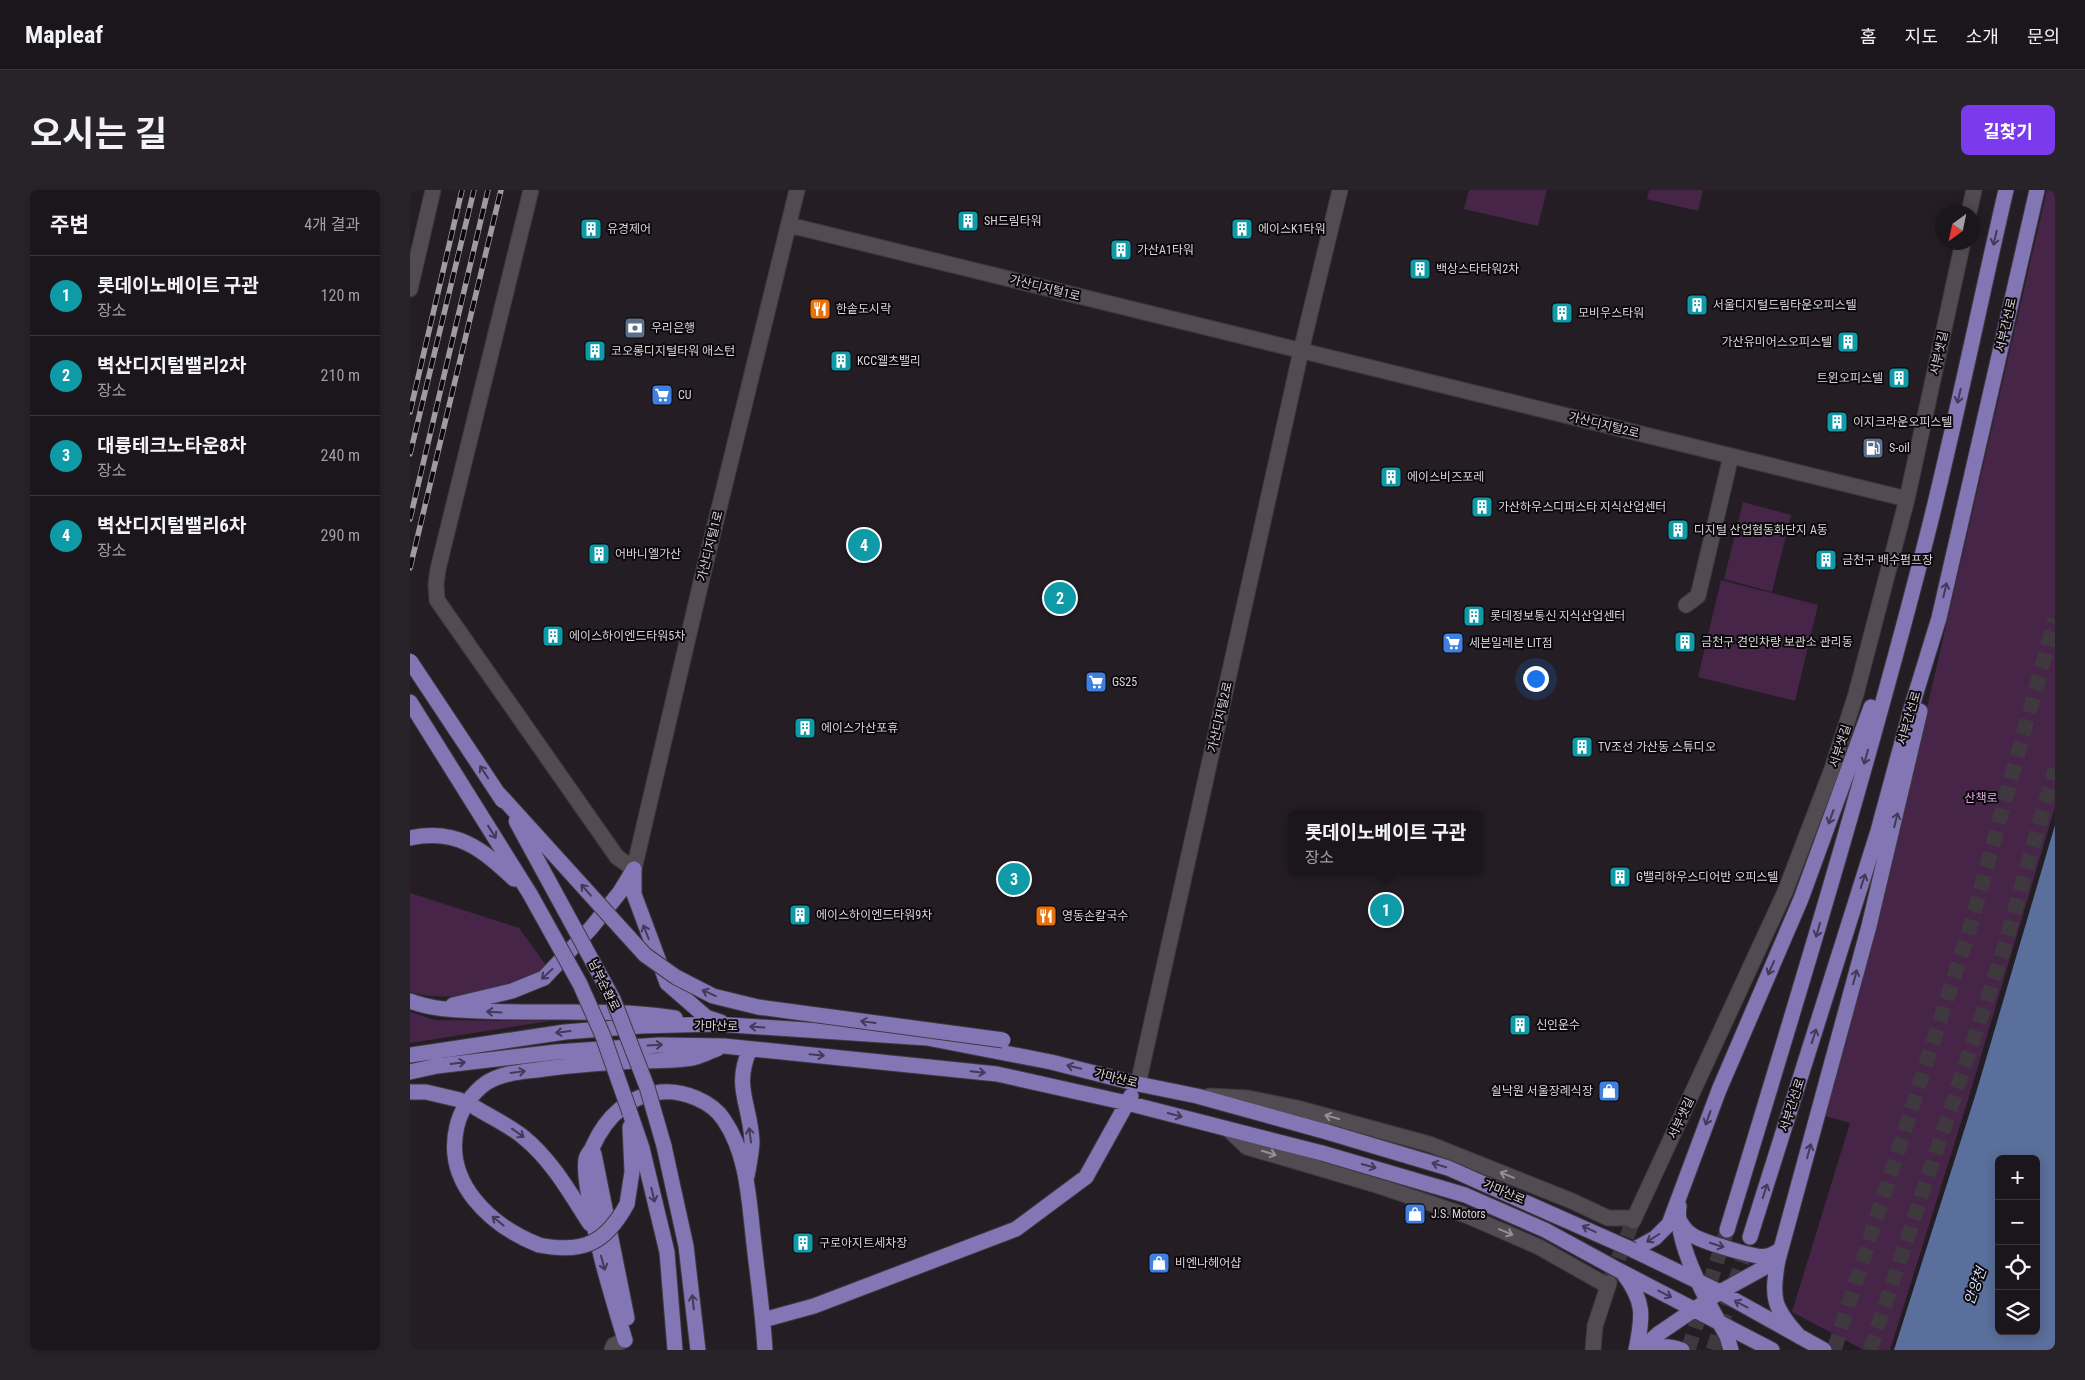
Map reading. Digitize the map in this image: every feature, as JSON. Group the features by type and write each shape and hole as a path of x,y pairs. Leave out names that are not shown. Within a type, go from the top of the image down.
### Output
{"main road":[{"name":"서부간선로","path":"1727,1230 1813,947 1908,607 1930,524 2006,190"},
{"name":"서부간선로","path":"1750,1237 1878,831 1911,709 1939,618 2037,190"},
{"path":"1632,1250 1663,1232 1669,1224 1718,1090 1801,900 1908,607"},
{"path":"1783,1324 1773,1296 1780,1254 1898,810 1939,618"},
{"name":"남부순환로","path":"410,661 499,794 528,841 613,999 647,1087 664,1146 686,1246 698,1350"},
{"name":"남부순환로","path":"410,702 530,894 580,984 603,1036 630,1113 636,1148 667,1252 675,1350"},
{"path":"499,794 645,955 676,977 713,996 758,1007 1003,1040 1051,1062"},
{"path":"410,838 425,835 459,839 495,861 530,894"},
{"path":"434,1008 498,994 544,978 591,928 620,892 634,869"},
{"path":"634,869 634,894 666,983 706,1017 734,1026"},
{"path":"410,1001 434,1008 507,1012 639,1012 716,1024"},
{"name":"가마산로","path":"410,1055 565,1032 641,1026 716,1024 927,1038 1051,1062 1138,1084 1198,1096 1448,1168 1632,1250 1700,1283 1718,1320 1772,1350"},
{"name":"가마산로","path":"410,1072 438,1066 556,1052 659,1045 724,1046 997,1074 1127,1103 1322,1153 1465,1195 1545,1230 1622,1272 1783,1324 1800,1337 1824,1350"},
{"path":"636,1148 626,1204 610,1230 590,1245 566,1248 540,1246 512,1232 496,1221 474,1199 459,1175 455,1163 454,1138 462,1112 474,1094 488,1082 508,1074 566,1066 696,1058 724,1046"},
{"path":"746,1183 752,1142 741,1077 750,1049"},
{"path":"1127,1103 1138,1084"},
{"path":"410,1092 426,1092 460,1100"},
{"path":"625,1345 593,1229 586,1178 586,1158 607,1120 628,1103 661,1092 678,1093 704,1103 723,1118 735,1140 746,1183 764,1320 764,1350"},
{"name":"가마산로","path":"764,1320 814,1306 1016,1229 1086,1177 1127,1103"},
{"path":"476,1108 521,1135 538,1150 553,1166 593,1229"},
{"path":"593,1148 622,1284 627,1317 625,1345"},
{"path":"1681,1190 1680,1234 1700,1283"},
{"path":"1679,1219 1684,1229 1693,1236 1717,1245 1759,1256 1780,1254"},
{"path":"1638,1350 1658,1334 1780,1254"},
{"path":"1622,1272 1639,1298 1642,1323 1638,1350"},
{"path":"1718,1320 1727,1336 1731,1350"},
{"path":"1647,1350 1653,1346 1672,1346 1682,1350"}],"street":[{"path":"410,289 417,226 434,190"},
{"path":"531,190 438,569 436,584 437,600 617,857 634,869"},
{"name":"가산디지털1로","path":"634,869 693,614 798,190"},
{"name":"가산디지털2로","path":"1138,1084 1301,351 1340,190"},
{"path":"1971,205 1974,190"},
{"name":"가산디지털1로","path":"789,225 1301,351"},
{"name":"서부샛길","path":"1198,1096 1248,1098 1297,1108 1429,1144 1572,1201 1608,1218 1633,1220 1774,917 1807,839 1856,694 1907,499 1960,250"},
{"name":"가산디지털2로","path":"1301,351 1907,499"},
{"path":"1686,605 1698,596 1731,456"},
{"path":"1228,1129 1247,1147 1373,1184 1468,1216 1539,1247 1609,1284 1595,1326 1593,1350"},
{"path":"612,1350 614,1345 625,1345"}],"green space":[{"path":"1469,190 1547,190 1538,226 1464,209"},
{"path":"1649,190 1703,190 1698,211 1647,199"},
{"name":"산책로","path":"2047,190 2055,190 2055,807 1967,1103 1890,1350 1864,1350 1792,1312 1850,1123 1825,1116 1892,859"},
{"path":"1743,502 1791,515 1772,592 1724,579"},
{"path":"1721,580 1818,605 1795,701 1698,677"},
{"path":"410,893 519,928 548,968 519,983 481,993 443,997 410,992"},
{"path":"410,1012 435,1020 550,1021 410,1043"}],"water":[{"name":"안양천","path":"2055,825 2055,1350 1894,1350 1976,1093"}],"tunnel":[{"path":"1834,1350 1971,924 2055,619"},
{"path":"1870,1350 2003,951 2055,769"},
{"path":"1610,1280 1633,1221"},
{"path":"1688,1350 1727,1230"},
{"path":"1713,1350 1750,1237"}],"railway":[{"path":"410,412 462,190"},
{"path":"410,454 474,190"},
{"path":"410,519 488,190"},
{"path":"410,568 501,190"}],"place":[{"name":"SH드림타워","path":"968,221"},
{"name":"유경제어","path":"591,229"},
{"name":"에이스K1타워","path":"1242,229"},
{"name":"가산A1타워","path":"1121,250"},
{"name":"백상스타타워2차","path":"1420,269"},
{"name":"서울디지털드림타운오피스텔","path":"1697,305"},
{"name":"한솥도시락","path":"820,309"},
{"name":"모비우스타워","path":"1562,313"},
{"name":"우리은행","path":"635,328"},
{"name":"가산유미어스오피스텔","path":"1848,342"},
{"name":"코오롱디지털타워 애스턴","path":"595,351"},
{"name":"KCC웰츠밸리","path":"841,361"},
{"name":"트윈오피스텔","path":"1899,378"},
{"name":"CU","path":"662,395"},
{"name":"이지크라운오피스텔","path":"1837,422"},
{"name":"S-oil","path":"1873,448"},
{"name":"에이스비즈포레","path":"1391,477"},
{"name":"가산하우스디퍼스타 지식산업센터","path":"1482,507"},
{"name":"디지털 산업협동화단지 A동","path":"1678,530"},
{"name":"벽산디지털밸리6차","path":"864,545"},
{"name":"어바니엘가산","path":"599,554"},
{"name":"금천구 배수펌프장","path":"1826,560"},
{"name":"벽산디지털밸리2차","path":"1060,598"},
{"name":"롯데정보통신 지식산업센터","path":"1474,616"},
{"name":"에이스하이엔드타워5차","path":"553,636"},
{"name":"금천구 견인차량 보관소 관리동","path":"1685,642"},
{"name":"세븐일레븐 LIT점","path":"1453,643"},
{"name":"GS25","path":"1096,682"},
{"name":"에이스가산포휴","path":"805,728"},
{"name":"TV조선 가산동 스튜디오","path":"1582,747"},
{"name":"G밸리하우스디어반 오피스텔","path":"1620,877"},
{"name":"대륭테크노타운8차","path":"1014,879"},
{"name":"롯데이노베이트 구관","path":"1386,910"},
{"name":"에이스하이엔드타워9차","path":"800,915"},
{"name":"영동손칼국수","path":"1046,916"},
{"name":"신인운수","path":"1520,1025"},
{"name":"쉴낙원 서울장례식장","path":"1609,1091"},
{"name":"J.S. Motors","path":"1415,1214"},
{"name":"구로아지트세차장","path":"803,1243"},
{"name":"비엔나헤어샵","path":"1159,1263"}]}
